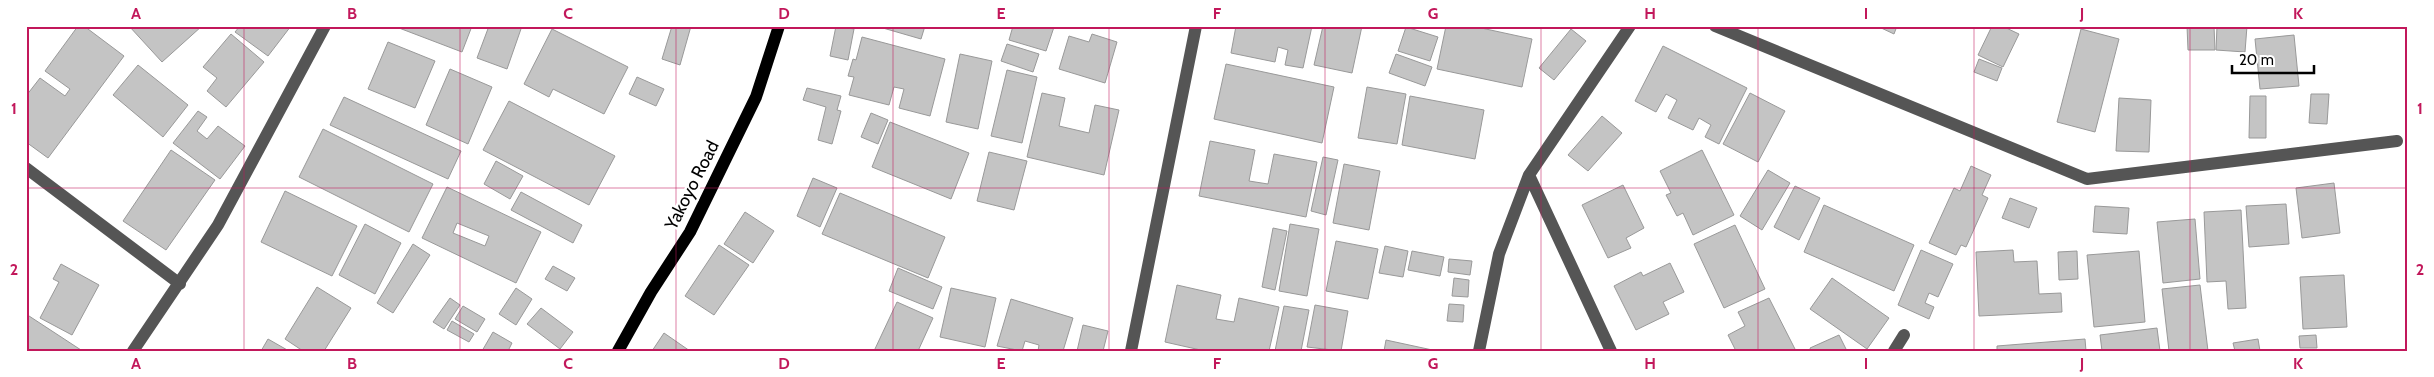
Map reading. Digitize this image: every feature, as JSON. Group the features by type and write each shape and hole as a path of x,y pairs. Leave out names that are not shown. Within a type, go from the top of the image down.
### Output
{"main road":[{"name":"Yakoyo Road","path":"618,351 651,292 690,232 756,97 779,26"}],"street":[{"path":"133,351 218,225 325,26"},
{"path":"1131,351 1196,26"},
{"path":"1479,351 1499,254 1528,175 1630,26"},
{"path":"1715,26 2087,179 2397,141"},
{"path":"26,168 180,284"},
{"path":"1528,175 1611,351"},
{"path":"1894,351 1904,335"}],"building":[{"path":"78,26 84,26 124,56 48,158 26,142 26,96 40,78 65,96 70,89 45,71"},
{"path":"129,26 202,26 162,62"},
{"path":"240,26 291,26 268,56 235,32"},
{"path":"399,26 472,26 462,52 399,28"},
{"path":"489,26 522,26 507,69 477,58"},
{"path":"672,26 691,26 680,65 662,59"},
{"path":"836,26 854,29 848,60 830,56"},
{"path":"876,26 925,26 921,39"},
{"path":"1013,26 1054,27 1046,51 1009,40"},
{"path":"1236,26 1312,26 1303,68 1285,65 1288,50 1278,47 1275,62 1231,53"},
{"path":"1323,26 1362,26 1352,73 1314,65"},
{"path":"1446,26 1472,26 1532,39 1522,87 1437,69"},
{"path":"1877,26 1897,26 1894,34"},
{"path":"1992,26 2002,26 2019,34 2003,67 1978,55"},
{"path":"2187,26 2214,26 2215,50 2188,50"},
{"path":"2217,26 2247,26 2245,52 2216,50"},
{"path":"1406,27 1438,37 1430,61 1398,51"},
{"path":"552,29 628,67 604,114 553,89 549,97 524,84"},
{"path":"1571,29 1586,41 1554,80 1539,68"},
{"path":"2081,29 2119,39 2095,132 2057,122"},
{"path":"231,34 264,62 226,107 207,91 217,78 203,67"},
{"path":"1092,34 1117,42 1105,83 1059,69 1069,36 1089,42"},
{"path":"2294,35 2299,86 2260,89 2255,39"},
{"path":"862,37 945,59 930,116 899,108 904,89 894,87 889,105 849,95 854,77 848,76 853,59 856,60"},
{"path":"388,42 435,61 415,108 368,89"},
{"path":"1007,44 1039,54 1033,72 1001,61"},
{"path":"1663,46 1747,88 1719,144 1705,137 1711,125 1699,118 1693,130 1668,118 1677,100 1666,94 1656,112 1635,101"},
{"path":"960,54 992,61 978,129 946,122"},
{"path":"1396,54 1432,67 1425,86 1389,73"},
{"path":"1979,59 2002,68 1997,81 1974,72"},
{"path":"1226,64 1334,87 1322,143 1214,119"},
{"path":"138,65 188,105 163,137 113,95"},
{"path":"450,69 492,87 468,144 426,125"},
{"path":"1007,70 1037,77 1022,143 991,136"},
{"path":"637,77 664,89 656,106 629,94"},
{"path":"1367,87 1406,94 1397,144 1358,138"},
{"path":"807,88 841,96 837,110 841,111 832,144 818,140 826,107 803,100"},
{"path":"1042,93 1065,98 1059,126 1089,133 1095,105 1119,110 1104,175 1027,157"},
{"path":"1750,93 1785,111 1758,162 1723,144"},
{"path":"2311,94 2329,94 2327,124 2309,123"},
{"path":"1410,96 1484,110 1475,159 1402,145"},
{"path":"2250,96 2266,96 2266,138 2249,138"},
{"path":"344,97 461,151 448,179 330,125"},
{"path":"2119,98 2151,100 2149,152 2116,151"},
{"path":"509,101 615,156 589,205 483,150"},
{"path":"198,111 207,117 197,131 207,139 218,126 245,146 220,179 173,143"},
{"path":"871,113 888,120 878,144 861,137"},
{"path":"1602,116 1622,133 1588,171 1568,155"},
{"path":"890,122 969,153 951,199 872,167"},
{"path":"323,129 433,184 409,232 299,177"},
{"path":"1210,141 1255,150 1249,181 1268,184 1274,154 1317,162 1306,217 1199,196"},
{"path":"171,150 215,180 166,250 123,221"},
{"path":"1702,150 1734,215 1693,235 1683,213 1677,216 1666,195 1671,193 1660,171"},
{"path":"989,152 1027,161 1014,210 977,201"},
{"path":"1323,157 1338,160 1326,215 1311,211"},
{"path":"496,161 523,176 510,199 484,184"},
{"path":"1344,164 1380,171 1369,230 1333,223"},
{"path":"1971,166 1991,175 1982,195 1988,198 1966,247 1961,245 1956,255 1929,243 1954,188 1960,191"},
{"path":"1768,170 1790,183 1762,230 1740,216"},
{"path":"813,178 837,188 820,227 797,216"},
{"path":"2334,183 2340,233 2302,238 2296,188"},
{"path":"1623,185 1644,228 1626,238 1631,248 1608,258 1582,205"},
{"path":"1795,186 1820,198 1799,240 1774,227"},
{"path":"447,187 541,232 516,283 422,238","holes":["457,223 489,236 485,246 453,233"]},
{"path":"285,191 357,226 332,276 261,242"},
{"path":"521,192 582,225 573,243 511,210"},
{"path":"840,193 945,237 928,278 822,234"},
{"path":"2010,198 2037,208 2029,228 2002,218"},
{"path":"2286,204 2289,244 2249,247 2246,206"},
{"path":"1824,205 1914,245 1894,291 1804,252"},
{"path":"2095,206 2129,208 2127,234 2093,232"},
{"path":"2241,210 2246,308 2228,309 2226,281 2207,282 2204,212"},
{"path":"745,212 774,231 753,263 724,244"},
{"path":"2195,219 2200,279 2163,283 2157,222"},
{"path":"365,224 401,243 375,294 339,275"},
{"path":"1290,224 1319,229 1307,296 1279,291"},
{"path":"1735,225 1765,289 1724,308 1694,244"},
{"path":"1273,228 1287,231 1275,290 1262,287"},
{"path":"1336,241 1378,249 1368,299 1326,291"},
{"path":"413,244 430,255 393,313 377,303"},
{"path":"719,245 749,265 714,315 685,296"},
{"path":"1385,246 1408,251 1403,277 1379,273"},
{"path":"1921,250 1953,264 1938,297 1929,293 1925,303 1934,307 1929,319 1898,305"},
{"path":"2013,250 2014,262 2037,261 2039,294 2061,293 2062,312 1979,316 1976,252"},
{"path":"1412,251 1444,257 1440,276 1408,270"},
{"path":"2077,251 2078,279 2059,280 2058,252"},
{"path":"2139,251 2145,322 2094,327 2087,255"},
{"path":"1449,259 1472,261 1470,275 1448,272"},
{"path":"1670,263 1684,292 1663,302 1669,314 1636,330 1614,286 1641,272 1643,276"},
{"path":"61,264 99,285 72,335 40,318 59,282 53,279"},
{"path":"553,266 575,278 567,291 545,279"},
{"path":"898,268 942,287 933,309 889,291"},
{"path":"2344,275 2347,327 2303,329 2300,277"},
{"path":"1454,278 1469,280 1468,297 1452,296"},
{"path":"1832,278 1889,318 1867,349 1810,309"},
{"path":"1177,285 1221,295 1216,319 1234,322 1239,298 1279,307 1269,351 1205,351 1165,342"},
{"path":"2200,285 2208,351 2169,351 2162,289"},
{"path":"317,287 351,308 324,351 303,351 285,339"},
{"path":"516,288 532,299 516,325 499,314"},
{"path":"951,288 996,298 985,347 940,337"},
{"path":"450,298 460,305 444,329 433,322"},
{"path":"1769,298 1796,351 1736,351 1728,335 1745,326 1738,312"},
{"path":"1011,299 1073,318 1063,351 1038,351 1039,345 1025,341 1022,351 997,346"},
{"path":"897,302 933,318 918,351 874,351"},
{"path":"1449,304 1464,305 1463,322 1447,321"},
{"path":"1315,305 1348,311 1341,351 1307,347"},
{"path":"463,306 485,319 477,332 455,319"},
{"path":"1284,306 1309,310 1301,351 1275,351"},
{"path":"541,308 573,332 560,349 527,324"},
{"path":"26,314 81,350 81,351 26,351"},
{"path":"452,321 474,334 469,342 447,330"},
{"path":"1083,325 1108,331 1103,351 1077,351"},
{"path":"2157,328 2160,351 2102,351 2100,335"},
{"path":"493,332 512,343 508,351 482,351"},
{"path":"664,333 690,351 652,351"},
{"path":"1839,335 1847,351 1811,351 1810,348"},
{"path":"2316,335 2317,348 2300,348 2299,336"},
{"path":"268,339 289,351 261,351"},
{"path":"2085,339 2086,351 1997,351 1997,346"},
{"path":"2258,339 2260,351 2235,351 2233,343"},
{"path":"1386,340 1437,351 1384,351"}]}
